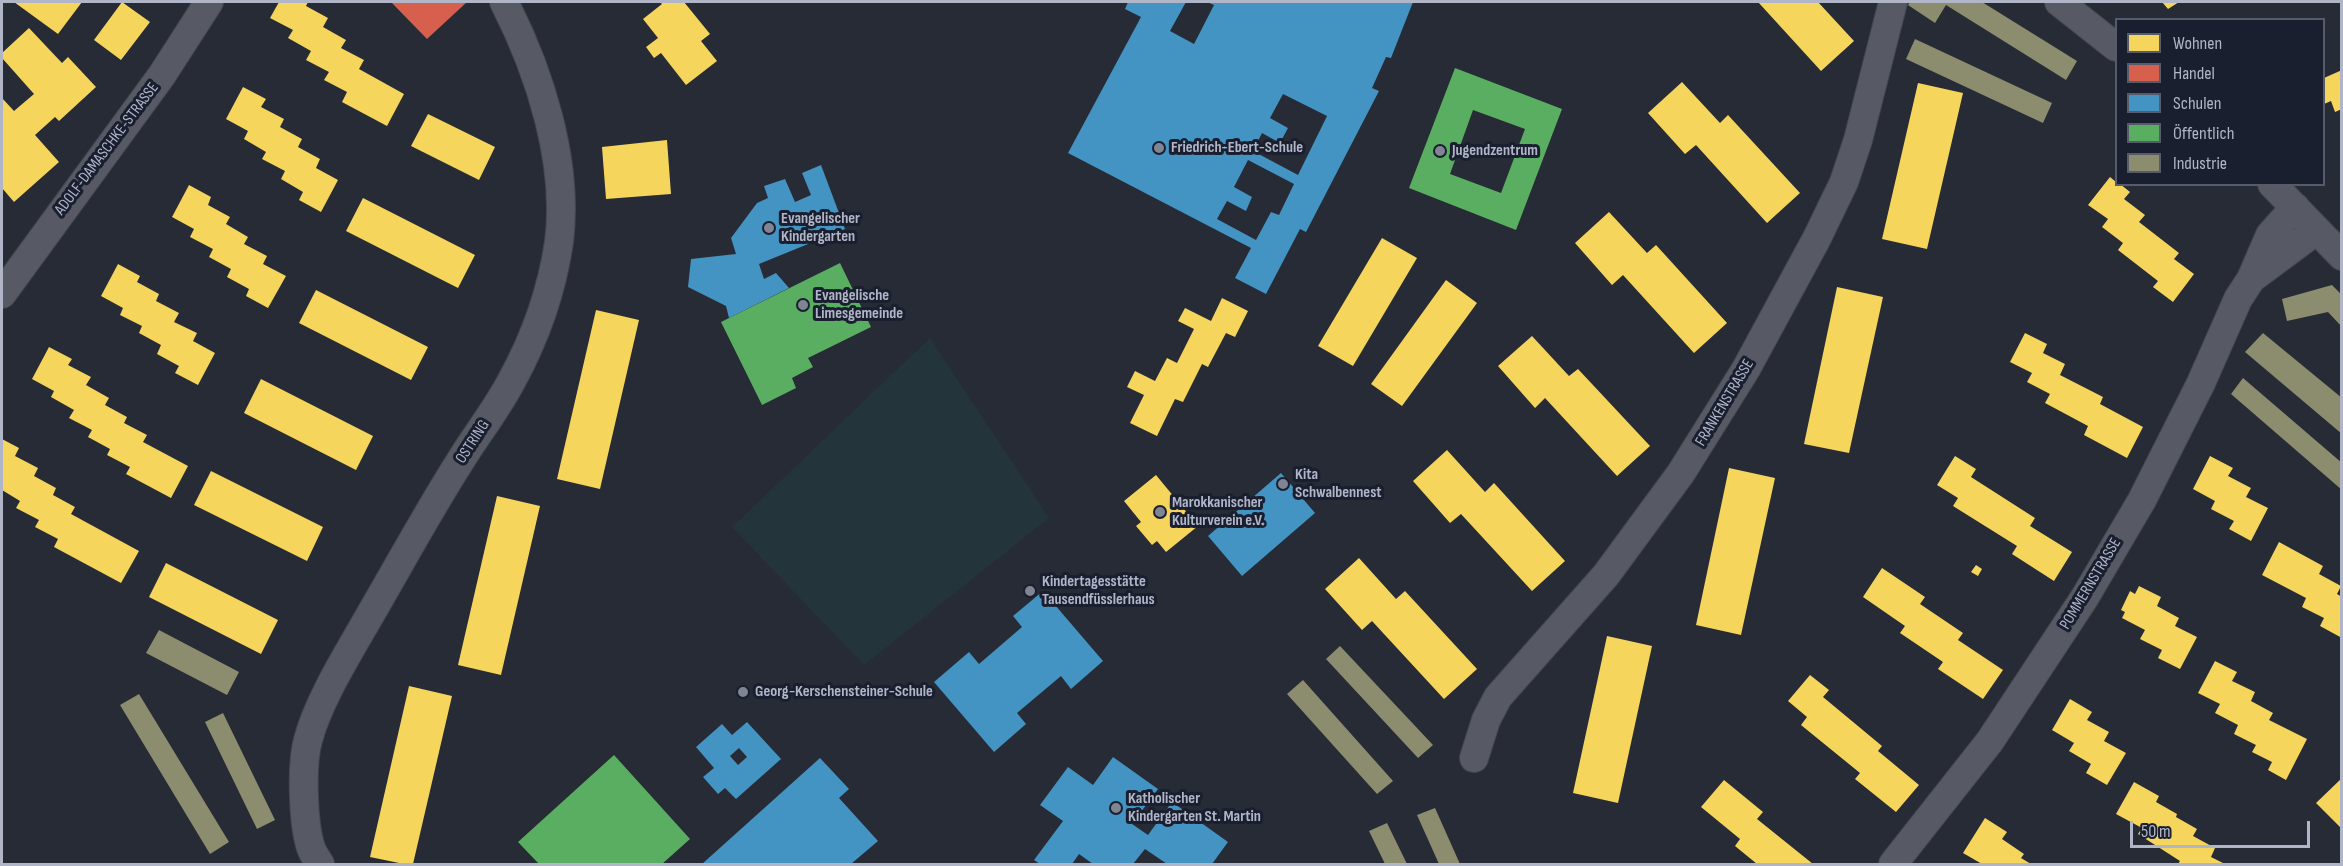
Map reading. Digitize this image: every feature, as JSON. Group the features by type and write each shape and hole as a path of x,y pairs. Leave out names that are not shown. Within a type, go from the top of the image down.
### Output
{"street":[{"name":"ADOLF-DAMASCHKE-STRASSE","path":"2,294 162,75 209,2"},
{"name":"OSTRING","path":"320,864 311,849 306,822 305,764 308,740 344,660 459,462 512,382 533,338 556,260 561,183 554,146 537,76 504,2"},
{"name":"FRANKENSTRASSE","path":"1474,758 1486,720 1498,698 1606,575 1681,473 1746,369 1817,238 1844,182 1858,140 1893,2"},
{"path":"2059,2 2115,46"},
{"path":"2274,186 2342,256"},
{"name":"POMMERNSTRASSE","path":"1893,864 1990,741 2085,597 2142,500 2201,383 2238,299 2251,279 2270,235 2295,207"},
{"name":"POMMERNSTRASSE","path":"2251,279 2272,266 2317,230"}],"shaded area":[{"path":"930,338 1049,518 864,665 732,527"}],"building: Wohnen":[{"path":"14,2 82,2 58,34"},
{"path":"122,2 150,22 121,60 94,40"},
{"path":"279,2 308,2 306,6 328,18 323,27 346,40 341,48 364,60 359,69 404,94 387,126 342,102 347,92 324,80 329,72 306,60 311,51 288,38 293,30 270,18"},
{"path":"660,2 684,2 710,34 701,41 717,61 686,85 661,53 654,58 646,47 658,38 643,19 662,4"},
{"path":"1758,2 1818,2 1854,41 1821,71"},
{"path":"2162,2 2179,2 2168,9"},
{"path":"29,28 62,63 68,57 96,87 59,121 55,117 35,135 59,162 14,202 2,188 2,98 14,111 34,94 2,58 2,53"},
{"path":"2342,70 2342,109 2335,112 2331,101 2325,104 2325,78"},
{"path":"1682,82 1720,123 1728,115 1800,193 1767,223 1696,145 1685,154 1648,113"},
{"path":"1918,83 1963,93 1927,249 1882,239"},
{"path":"243,87 266,99 261,107 284,119 280,127 302,139 298,147 320,159 316,168 338,180 321,212 299,200 303,192 281,179 285,171 262,159 266,152 244,139 248,131 226,119"},
{"path":"428,114 495,147 479,180 411,146"},
{"path":"667,140 671,194 606,199 602,147"},
{"path":"2110,177 2115,181 2115,186 2122,186 2130,192 2124,199 2145,215 2139,222 2179,253 2174,259 2194,274 2173,302 2153,287 2158,281 2118,250 2123,243 2102,227 2108,219 2088,205"},
{"path":"189,185 211,197 208,205 230,217 226,224 248,237 244,244 267,256 263,264 286,276 268,308 246,296 249,289 227,277 231,269 209,257 213,249 190,237 194,229 172,217"},
{"path":"363,198 475,255 458,288 346,231"},
{"path":"1609,212 1647,253 1656,245 1727,323 1694,353 1623,275 1612,285 1575,243"},
{"path":"1382,238 1417,258 1353,366 1318,346"},
{"path":"118,264 140,276 137,282 159,294 156,301 179,313 174,322 197,333 193,341 215,353 198,385 175,373 179,366 157,354 161,345 139,333 142,326 120,315 123,308 101,296"},
{"path":"1446,280 1477,303 1402,406 1371,384"},
{"path":"1837,287 1883,297 1849,453 1804,444"},
{"path":"316,290 428,347 411,380 299,323"},
{"path":"1222,298 1248,311 1235,337 1226,333 1208,367 1202,364 1183,402 1175,399 1157,436 1130,423 1144,395 1127,387 1135,371 1155,381 1167,358 1177,363 1194,329 1178,321 1185,308 1211,321"},
{"path":"596,310 639,320 600,489 557,479"},
{"path":"2025,333 2047,344 2043,353 2065,364 2060,375 2103,397 2100,404 2143,427 2127,458 2084,435 2088,426 2045,403 2050,394 2027,382 2032,373 2010,362"},
{"path":"1532,336 1569,376 1578,369 1650,446 1617,476 1545,398 1535,408 1498,366"},
{"path":"49,347 72,359 68,365 91,377 86,385 109,398 105,405 127,417 124,423 147,435 143,442 188,466 171,498 126,474 130,467 107,455 110,449 88,437 92,430 69,418 74,410 51,397 54,391 32,379"},
{"path":"261,379 373,436 356,470 244,413"},
{"path":"2,439 19,448 15,456 38,468 34,476 56,488 53,495 75,507 71,514 139,551 121,583 54,547 58,539 35,527 39,520 16,508 20,501 2,490"},
{"path":"1447,450 1485,492 1494,483 1565,561 1532,591 1461,514 1450,523 1413,481"},
{"path":"1955,456 1976,469 1971,477 2035,518 2030,526 2072,552 2054,581 2012,554 2017,546 1953,506 1958,498 1937,485"},
{"path":"2210,456 2233,468 2228,476 2251,488 2246,497 2268,508 2251,541 2229,529 2234,521 2211,509 2215,501 2193,489"},
{"path":"1729,468 1775,478 1741,635 1696,625"},
{"path":"211,471 323,527 307,561 194,505"},
{"name":"Marokkanischer Kulturverein e.V.","path":"1156,475 1198,526 1166,552 1157,541 1152,545 1136,526 1141,522 1124,501"},
{"path":"497,496 540,506 501,675 458,665"},
{"path":"2279,542 2323,566 2319,574 2341,586 2337,594 2342,597 2342,638 2320,626 2324,618 2302,607 2306,598 2262,575"},
{"path":"1359,558 1396,599 1405,591 1477,669 1444,699 1372,621 1362,630 1325,589"},
{"path":"166,563 278,620 261,654 149,597"},
{"path":"1976,565 1982,569 1978,576 1971,572"},
{"path":"1882,568 1925,597 1920,604 1963,633 1958,640 2003,670 1983,699 1938,669 1943,662 1900,633 1905,626 1863,597"},
{"path":"2139,586 2161,597 2157,606 2179,618 2175,626 2197,637 2180,669 2158,658 2162,650 2140,639 2145,630 2122,618 2125,612 2121,610 2130,591 2135,594"},
{"path":"1607,636 1652,646 1618,803 1573,793"},
{"path":"2215,661 2237,672 2232,681 2255,692 2251,701 2273,713 2269,720 2307,739 2286,780 2268,770 2272,762 2252,752 2256,745 2234,734 2238,725 2215,713 2220,704 2198,693"},
{"path":"1810,675 1829,690 1823,697 1882,746 1878,751 1919,785 1896,812 1855,779 1860,773 1801,725 1807,717 1788,701"},
{"path":"409,686 452,696 413,864 404,864 370,857"},
{"path":"2070,699 2092,712 2087,720 2109,732 2104,741 2126,753 2107,785 2086,773 2091,764 2069,751 2074,743 2052,730"},
{"path":"2342,778 2342,829 2316,803"},
{"path":"1724,780 1763,812 1757,819 1813,864 1757,864 1735,846 1740,839 1701,807"},
{"path":"2134,782 2159,796 2156,802 2197,829 2193,836 2215,848 2211,857 2225,864 2178,864 2180,861 2138,834 2142,828 2116,814"},
{"path":"1985,818 2007,832 2002,839 2024,854 2021,858 2031,864 1982,864 1963,853"}],"building: Handel":[{"path":"391,2 467,2 427,39"}],"building: Schulen":[{"path":"1128,2 1186,2 1170,31 1194,44 1214,5 1207,2 1413,2 1391,58 1386,57 1372,88 1379,91 1306,232 1300,229 1266,294 1235,278 1251,248 1068,153 1141,17 1125,9","holes":["1283,94 1327,116 1298,175 1253,151 1262,133 1280,143 1288,128 1270,118","1248,160 1294,184 1279,215 1271,212 1256,240 1217,219 1227,201 1246,211 1252,197 1234,187"]},
{"path":"821,165 845,229 759,264 764,279 776,273 789,288 729,318 726,306 688,287 691,259 736,254 731,238 757,203 768,198 764,186 785,179 795,202 811,195 802,173"},
{"path":"1281,473 1315,513 1242,576 1208,536"},
{"path":"1043,591 1103,661 1071,689 1061,676 1017,713 1026,724 994,752 934,682 969,652 979,664 1022,627 1013,616"},
{"path":"747,722 781,759 736,799 725,788 718,794 703,777 714,768 696,747 722,724 732,735","holes":["739,748 747,757 738,765 730,756"]},
{"path":"1113,757 1158,789 1132,824 1148,835 1172,802 1228,842 1212,864 1167,864 1145,849 1133,864 1093,864 1079,854 1072,864 1040,864 1034,860 1063,821 1040,805 1068,767 1093,785"},
{"path":"820,758 849,789 839,798 878,841 851,864 702,864"}],"building: Öffentlich":[{"name":"Jugendzentrum","path":"1455,68 1562,109 1516,230 1409,188","holes":["1473,110 1525,129 1501,193 1450,174"]},
{"path":"840,263 871,327 808,358 813,367 792,378 796,388 762,405 721,322"},
{"path":"614,755 690,839 662,864 539,864 518,842"}],"building: Industrie":[{"path":"1910,2 1982,2 2077,61 2066,80 1946,5 1935,23 1908,5"},
{"path":"1915,39 2052,103 2043,123 1906,59"},
{"path":"2332,285 2342,295 2342,327 2328,312 2287,321 2282,299"},
{"path":"2263,333 2342,398 2342,434 2245,352"},
{"path":"2243,378 2342,463 2342,490 2231,394"},
{"path":"159,630 239,672 227,695 146,653"},
{"path":"1340,646 1433,745 1418,758 1326,659"},
{"path":"1303,680 1393,781 1377,794 1287,694"},
{"path":"139,694 229,842 210,854 120,705"},
{"path":"223,713 275,820 257,829 205,722"},
{"path":"1435,808 1460,864 1439,864 1417,815"},
{"path":"1387,823 1407,864 1385,864 1369,831"}],"place":[{"name":"Friedrich-Ebert-Schule","path":"1159,148"},
{"name":"Jugendzentrum","path":"1440,151"},
{"name":"Evangelischer Kindergarten","path":"769,228"},
{"name":"Evangelische Limesgemeinde","path":"803,305"},
{"name":"Kita Schwalbennest","path":"1283,484"},
{"name":"Marokkanischer Kulturverein e.V.","path":"1160,512"},
{"name":"Kindertagesstätte Tausendfüsslerhaus","path":"1030,591"},
{"name":"Georg-Kerschensteiner-Schule","path":"743,692"},
{"name":"Katholischer Kindergarten St. Martin","path":"1116,808"}]}
